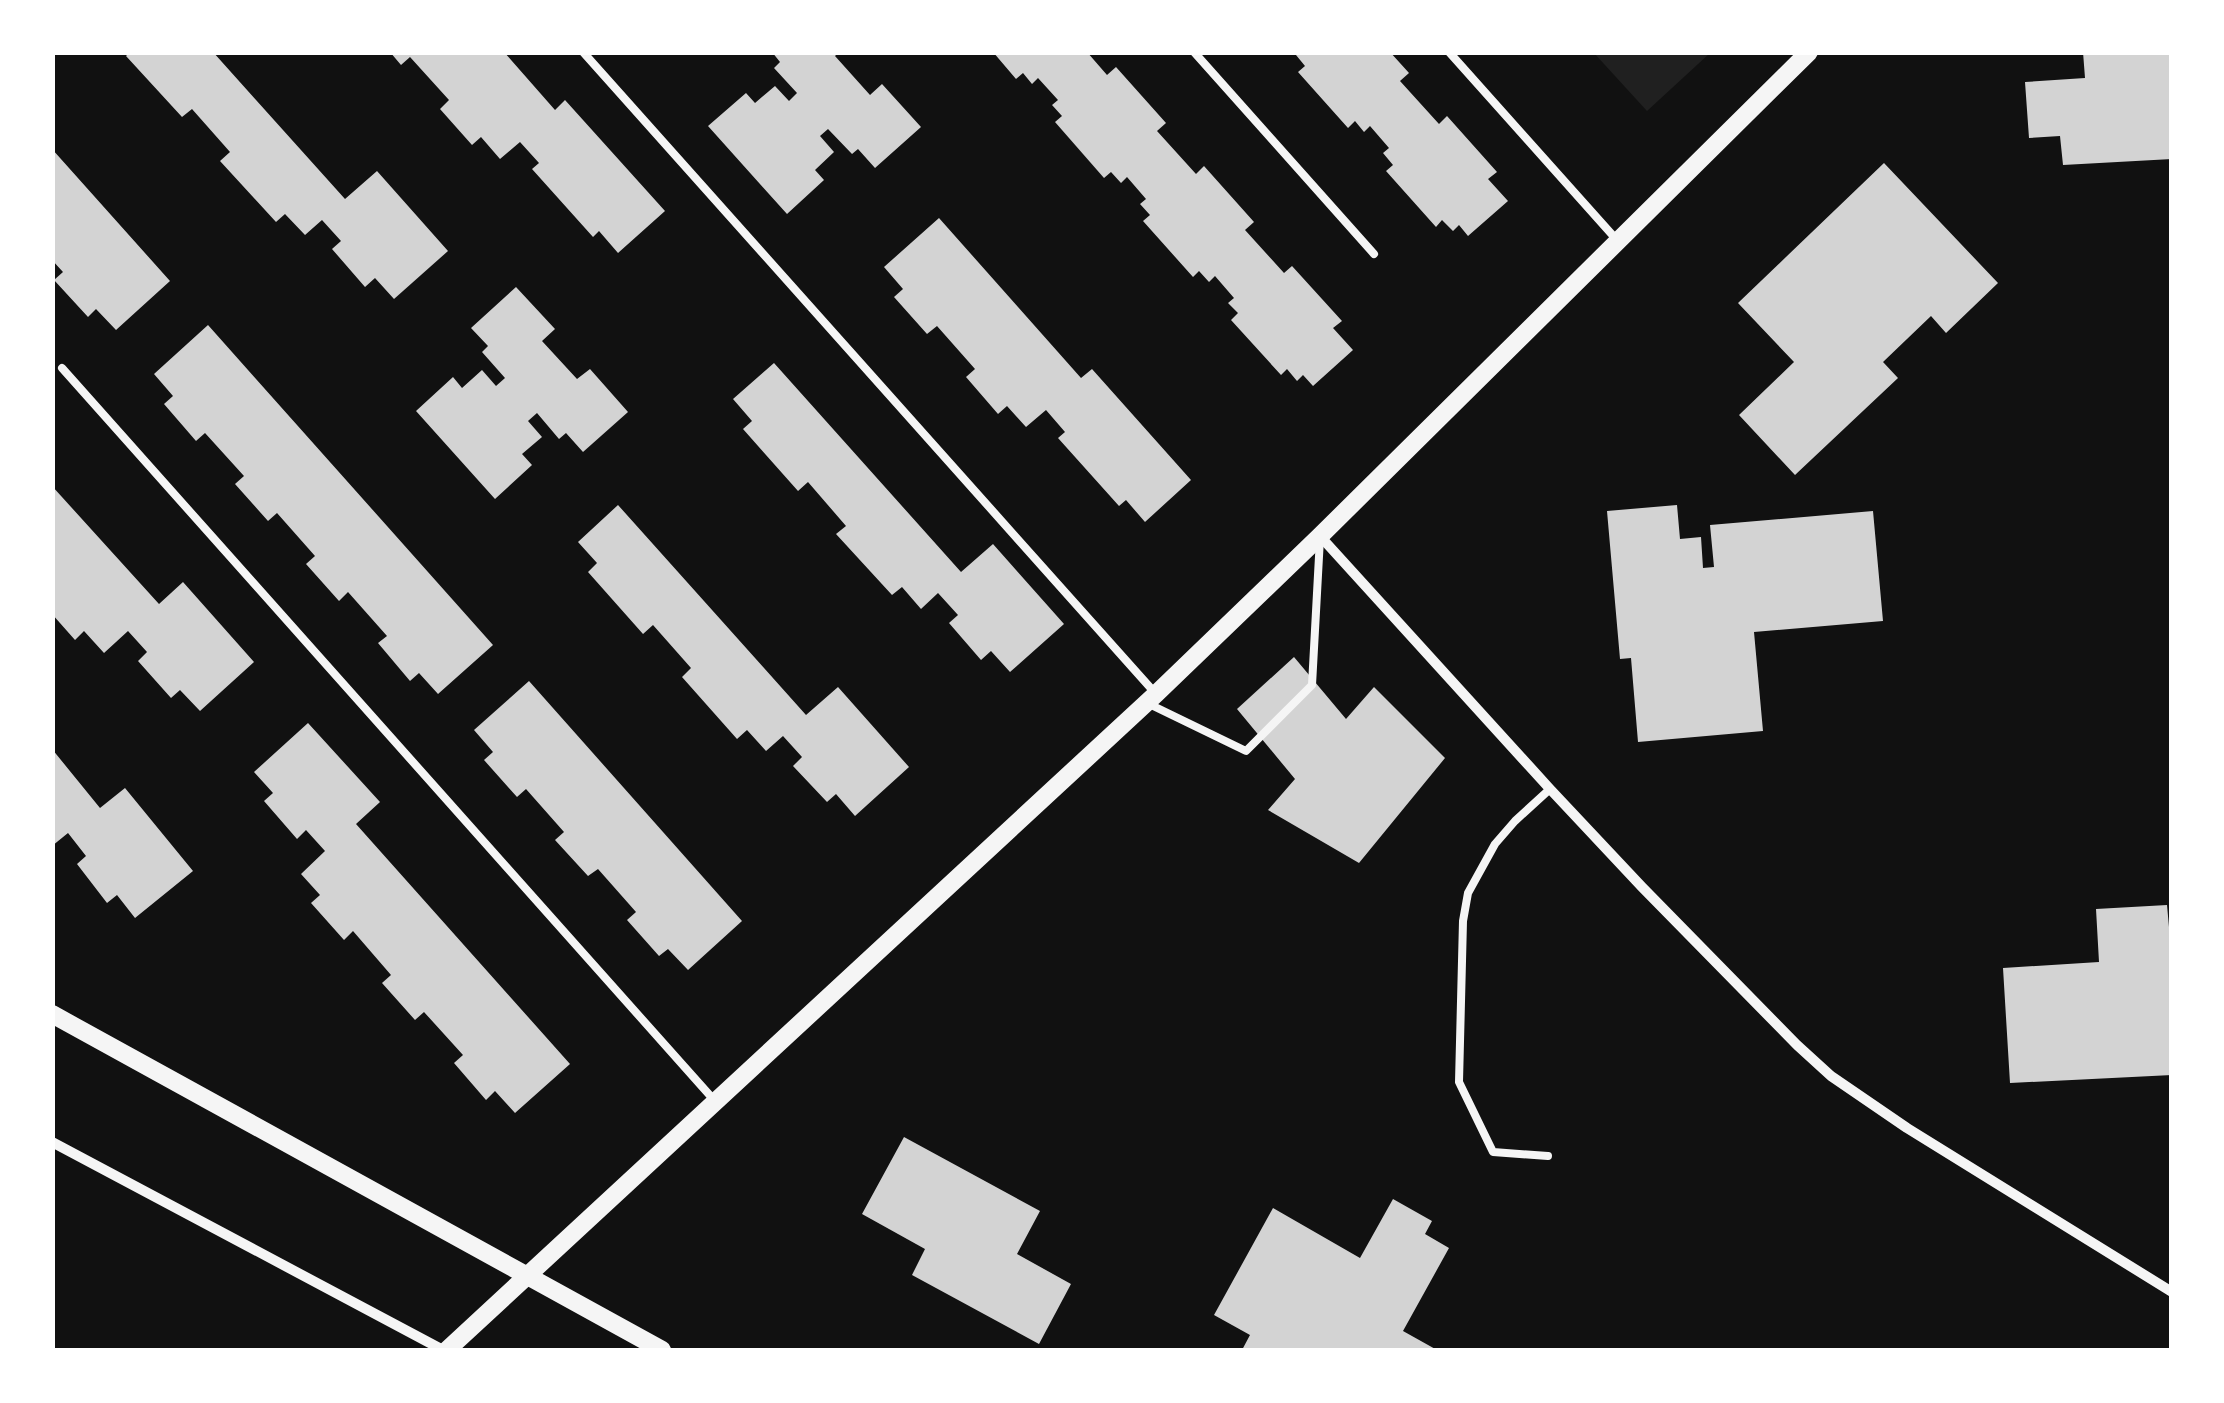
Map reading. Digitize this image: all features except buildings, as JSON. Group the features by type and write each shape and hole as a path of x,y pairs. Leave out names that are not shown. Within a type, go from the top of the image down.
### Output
{"street":[{"path":"52,1142 445,1350 1151,699 1809,52"},
{"path":"1320,536 1550,789 1729,977 1832,1076 1894,1120 2172,1292"},
{"path":"52,1014 662,1350"}],"lane":[{"path":"583,52 1151,699 1246,751 1312,685 1320,536"},
{"path":"1194,52 1374,254"},
{"path":"1449,52 1618,242"},
{"path":"62,368 716,1102"},
{"path":"1548,1156 1493,1152 1459,1082 1462,922 1468,892 1494,844 1550,789"}],"shaded area":[{"path":"1594,53 1710,53 1647,111"}]}
